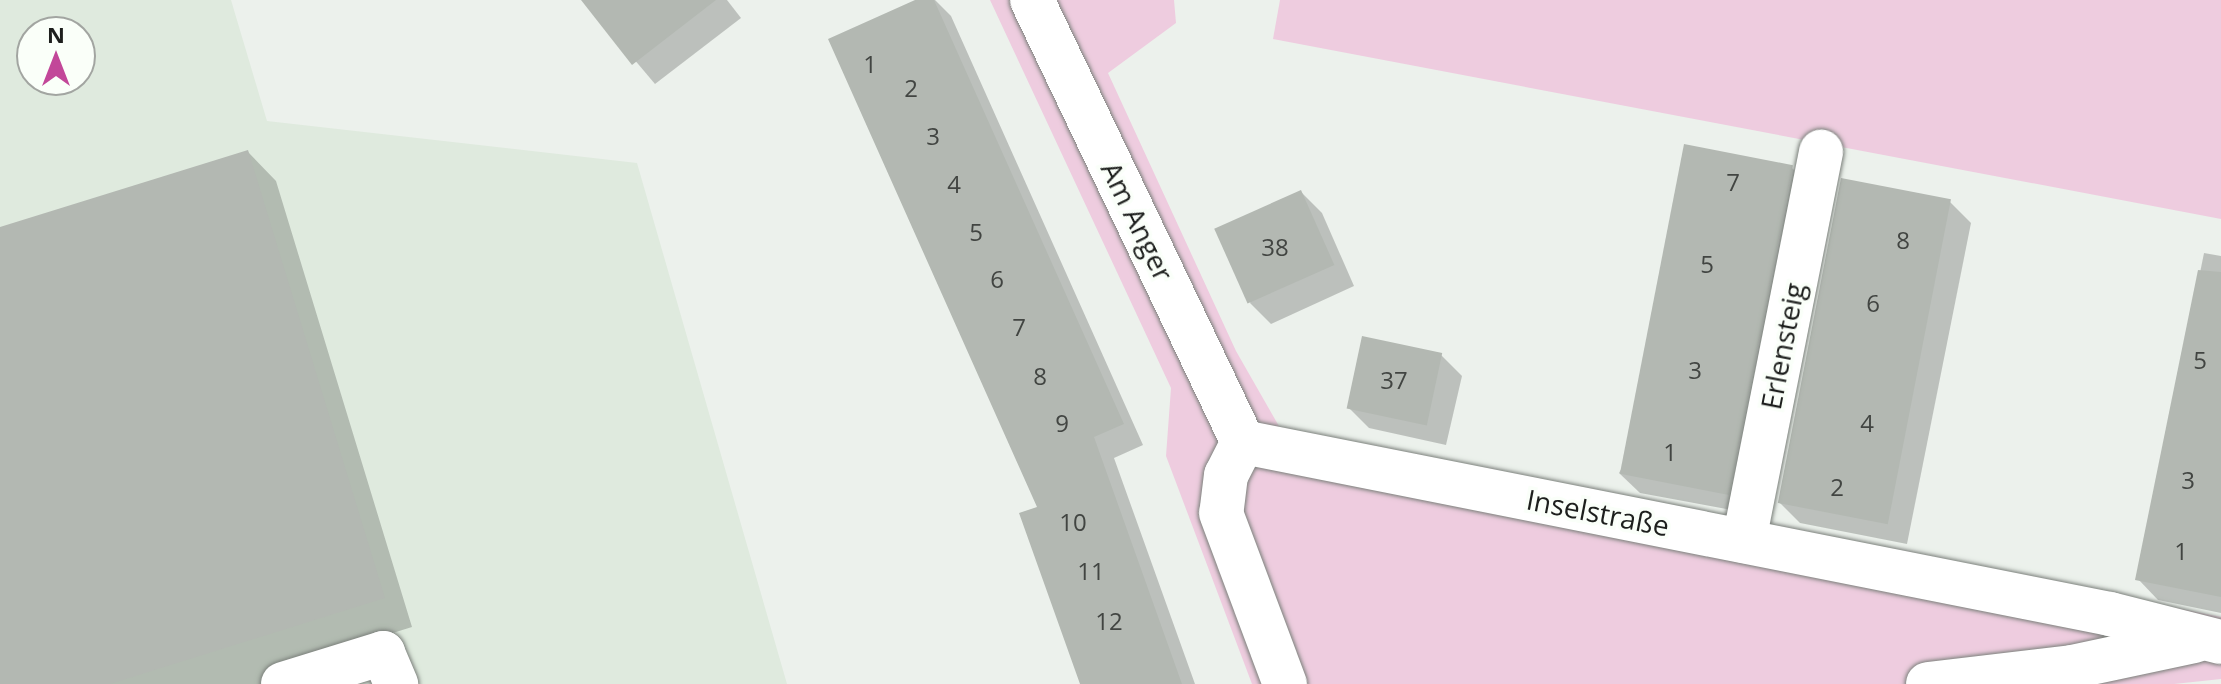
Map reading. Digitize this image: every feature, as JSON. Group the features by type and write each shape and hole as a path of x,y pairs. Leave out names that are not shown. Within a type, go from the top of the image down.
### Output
{"street":[{"name":"Am Anger","path":"1032,0 1243,442"},
{"name":"Erlensteig","path":"1744,541 1821,152"},
{"name":"Inselstraße","path":"1243,442 2110,614 2212,640"},
{"path":"1243,442 1226,475 1221,513 1285,684"},
{"name":"Inselstraße","path":"1936,684 2072,667 2212,640"},
{"path":"283,684 383,653 396,684"}],"shaded area":[{"path":"0,0 231,0 267,121 637,163 787,684 0,684"},
{"path":"990,0 1174,0 1176,23 1108,73 1236,351 1280,428 2221,617 2221,679 2174,684 1252,684 1166,456 1171,388"},
{"path":"1280,0 2221,0 2221,219 1273,39"}],"building":[{"path":"581,0 716,0 632,65"},
{"path":"915,0 934,0 1124,424 1094,437 1182,684 1080,684 1019,513 1037,507 828,39"},
{"path":"1684,144 1793,165 1729,495 1620,474"},
{"path":"248,150 385,598 110,684 0,684 0,227"},
{"path":"1841,178 1951,199 1888,524 1778,503"},
{"path":"1301,190 1334,265 1248,304 1214,229"},
{"path":"2198,270 2221,272 2221,597 2135,580"},
{"path":"1362,336 1442,353 1427,425 1347,408"}]}
